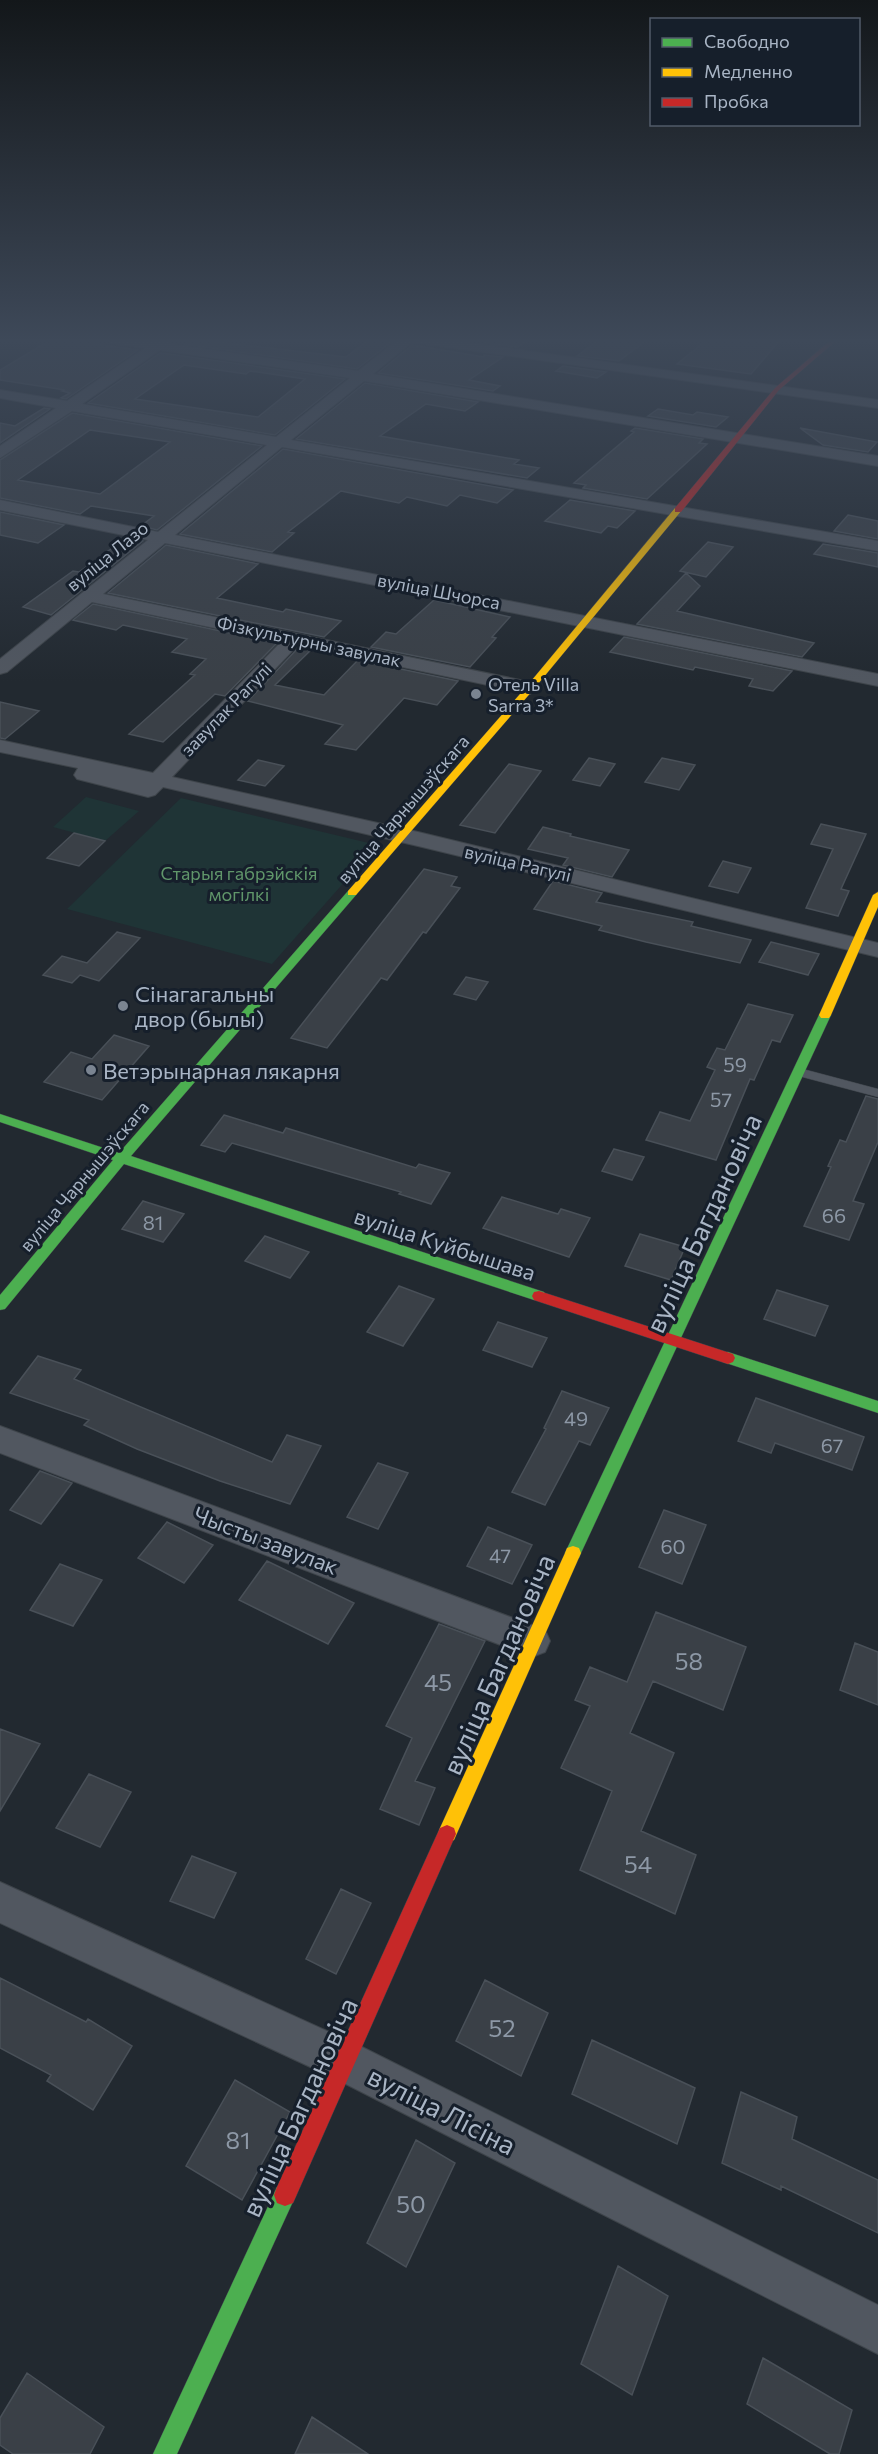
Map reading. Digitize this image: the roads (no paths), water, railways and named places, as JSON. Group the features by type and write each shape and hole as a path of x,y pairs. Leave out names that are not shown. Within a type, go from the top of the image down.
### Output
{"main road":[{"name":"вуліца Чарнышэўскага","path":"0,1305 121,1159 530,688 724,454"},
{"name":"вуліца Багдановіча","path":"165,2454 347,2062 532,1641 799,1072 868,947 878,895"},
{"name":"вуліца Куйбышава","path":"0,1118 878,1407"}],"street":[{"name":"вуліца Лазо","path":"0,668 266,454"},
{"path":"340,454 878,546"},
{"path":"832,454 878,461"},
{"name":"вуліца Шчорса","path":"0,505 878,680"},
{"name":"Фізкультурны завулак","path":"87,596 530,688"},
{"name":"завулак Рагулі","path":"157,781 295,638"},
{"name":"вуліца Рагулі","path":"0,746 403,836 868,947"},
{"name":"Чысты завулак","path":"0,1439 532,1641"},
{"name":"вуліца Лісіна","path":"0,1902 347,2062 878,2330"}],"lane":[{"path":"799,1072 878,1093"}],"place":[{"name":"Отель Villa Sarra 3*","path":"476,694"},
{"name":"Сінагагальны двор (былы)","path":"123,1006"},
{"name":"Ветэрынарная лякарня","path":"91,1070"}],"park label":[{"name":"Старыя габрэйскія могілкі","path":"239,883"}]}
